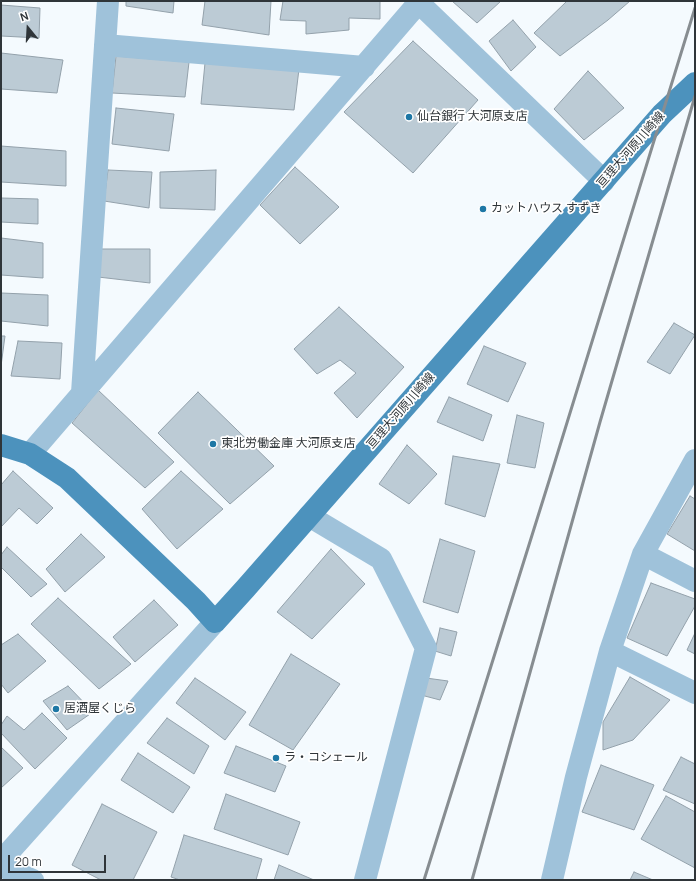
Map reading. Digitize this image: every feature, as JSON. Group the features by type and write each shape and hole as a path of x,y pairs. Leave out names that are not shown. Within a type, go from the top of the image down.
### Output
{"main road":[{"name":"亘理大河原川崎線","path":"214,622 245,590 662,114 695,83"},
{"path":"1,445 30,454 67,478 196,601 214,622"}],"street":[{"path":"82,393 108,1"},
{"path":"30,454 420,2 604,181"},
{"path":"105,45 364,66"},
{"path":"552,880 576,777 610,651 642,554 695,460"},
{"path":"309,516 381,558 426,648 365,880"},
{"path":"642,554 695,581"},
{"path":"1,862 214,622"},
{"path":"610,651 695,693"},
{"path":"1,866 33,880"}],"building":[{"path":"126,1 174,1 173,13 126,6"},
{"path":"205,1 271,1 269,35 202,25"},
{"path":"283,1 380,1 380,19 349,18 349,30 306,34 306,21 280,20"},
{"path":"452,1 501,1 477,23"},
{"path":"567,1 630,1 608,20 560,56 534,33"},
{"path":"1,5 40,8 39,38 1,36"},
{"path":"513,20 536,47 511,71 489,41"},
{"path":"413,41 478,100 413,173 344,112"},
{"path":"1,53 63,60 57,93 1,89"},
{"path":"116,56 189,62 185,97 112,93"},
{"path":"205,63 299,69 294,110 201,104"},
{"path":"588,71 624,108 584,140 554,109"},
{"path":"116,108 174,114 169,151 112,144"},
{"path":"1,146 66,151 66,186 1,182"},
{"path":"295,167 339,207 300,244 260,205"},
{"path":"108,170 152,172 149,208 104,201"},
{"path":"216,170 215,210 160,208 160,172"},
{"path":"1,198 38,199 38,224 1,222"},
{"path":"1,238 43,243 43,278 1,275"},
{"path":"101,249 150,249 150,283 98,277"},
{"path":"1,293 48,295 48,326 1,321"},
{"path":"339,307 404,367 357,418 334,393 356,373 340,360 317,374 294,349"},
{"path":"674,323 695,335 670,374 647,362"},
{"path":"1,336 5,336 1,366"},
{"path":"18,341 62,343 60,379 11,376"},
{"path":"484,346 526,363 508,402 467,384"},
{"path":"98,390 174,462 145,488 72,423"},
{"path":"198,392 274,466 230,504 158,433"},
{"path":"449,397 492,415 483,441 437,422"},
{"path":"517,415 544,423 535,468 507,463"},
{"path":"407,445 437,474 409,504 379,484"},
{"path":"453,456 500,464 485,517 445,504"},
{"path":"13,471 53,508 37,524 19,508 1,527 1,485"},
{"path":"181,471 223,509 177,549 142,509"},
{"path":"690,496 695,499 695,551 667,534"},
{"path":"81,534 105,557 65,592 46,569"},
{"path":"440,539 475,551 458,613 423,602"},
{"path":"7,547 47,584 31,597 1,567 1,555"},
{"path":"331,549 365,584 312,639 277,612"},
{"path":"651,583 695,599 695,606 667,656 627,638"},
{"path":"58,598 131,664 99,689 31,624"},
{"path":"154,600 178,625 135,662 113,637"},
{"path":"440,628 457,632 451,656 435,651"},
{"path":"695,633 695,654 687,650"},
{"path":"18,634 46,661 8,693 1,684 1,645"},
{"path":"291,654 340,684 293,750 249,725"},
{"path":"630,677 670,700 633,740 603,750 603,722"},
{"path":"195,678 246,712 225,740 176,703"},
{"path":"426,678 448,681 440,700 421,695"},
{"path":"68,686 93,712 67,730 43,701"},
{"path":"42,713 67,738 35,769 1,733 1,725 7,716 24,730"},
{"path":"167,718 209,746 194,774 147,743"},
{"path":"236,746 286,766 275,792 224,773"},
{"path":"1,747 23,768 1,788"},
{"path":"138,753 190,787 173,813 121,780"},
{"path":"681,757 695,764 695,804 663,790"},
{"path":"601,765 654,785 634,830 582,812"},
{"path":"226,794 300,822 288,855 214,829"},
{"path":"666,796 695,812 695,868 641,839"},
{"path":"102,804 157,832 133,880 101,880 72,865"},
{"path":"184,835 262,859 256,880 180,880 171,877"},
{"path":"279,865 314,880 274,880"},
{"path":"634,872 653,880 630,880"}],"railway":[{"path":"424,880 695,8"},
{"path":"472,880 600,422 695,96"}],"place":[{"name":"仙台銀行 大河原支店","path":"409,117"},
{"name":"カットハウス すずき","path":"483,209"},
{"name":"東北労働金庫 大河原支店","path":"213,444"},
{"name":"居酒屋くじら","path":"56,709"},
{"name":"ラ・コシェール","path":"276,758"}]}
